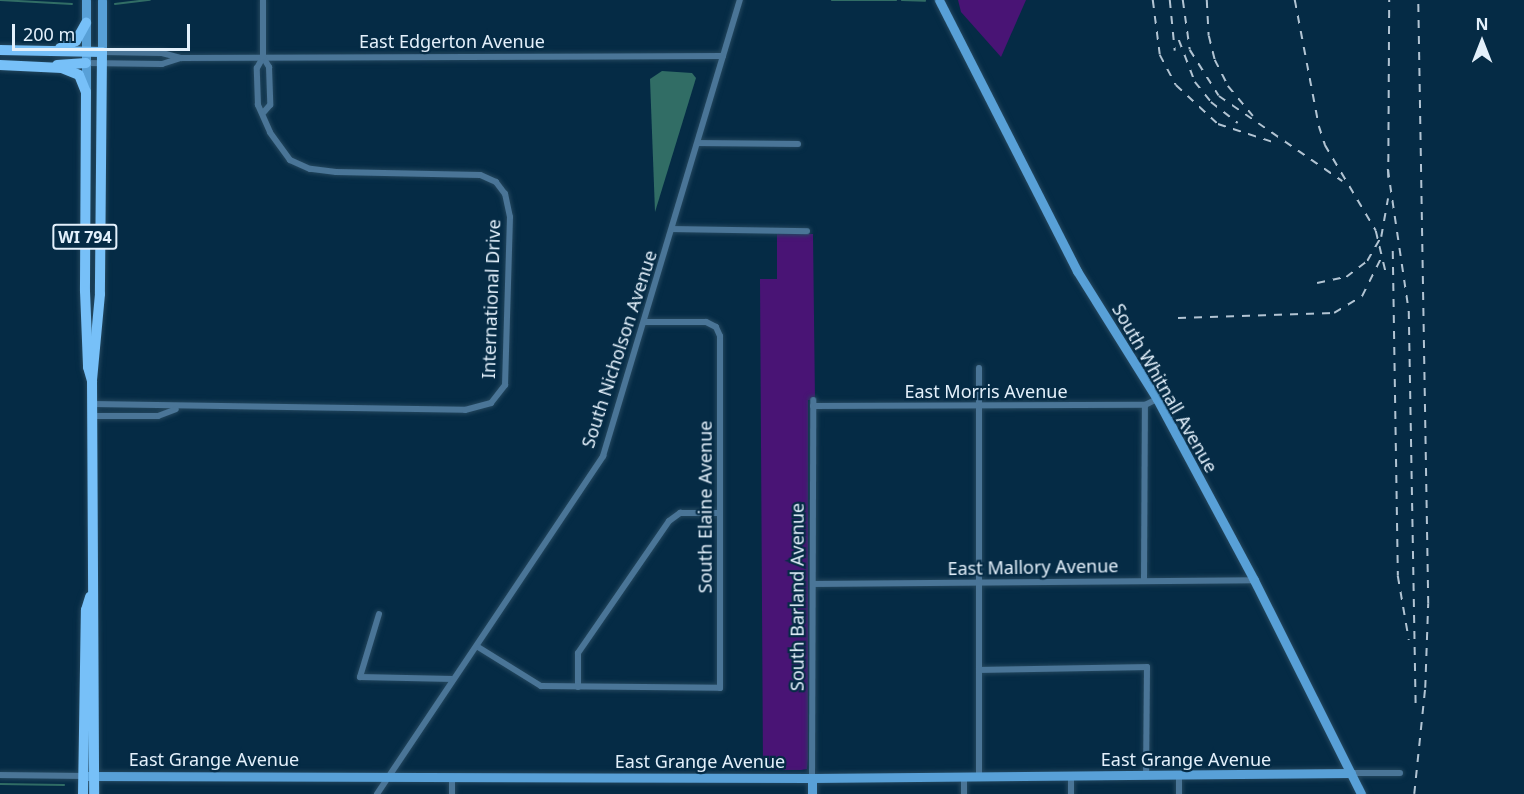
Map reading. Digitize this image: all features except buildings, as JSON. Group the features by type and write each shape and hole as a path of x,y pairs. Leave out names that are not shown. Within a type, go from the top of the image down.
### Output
{"main road":[{"path":"49,51 76,41 86,23"},
{"path":"0,50 49,51 101,58"},
{"path":"0,65 54,65 86,57"},
{"name":"WI 794","path":"94,794 89,776 86,610 90,597 92,381 96,367 100,294 101,58"},
{"path":"54,65 79,75 86,92"},
{"name":"WI 794","path":"86,92 84,291 88,367 92,381"},
{"name":"WI 794","path":"83,794 89,776"}],"street":[{"path":"86,0 86,92"},
{"path":"101,58 102,0"},
{"path":"263,0 263,57 269,67 270,105 264,112"},
{"name":"South Nicholson Avenue","path":"377,794 453,679 478,647 603,456 740,0"},
{"name":"South Whitnall Avenue","path":"939,0 1077,271 1157,399 1254,580 1361,794"},
{"name":"East Edgerton Avenue","path":"101,58 162,53 181,58 723,56"},
{"name":"International Drive","path":"92,410 179,408 465,410 491,403 506,381 510,217 505,194 496,182 471,174 310,169 287,157 270,132 264,112 258,105 257,68 263,57"},
{"name":"East Edgerton Avenue","path":"101,58 162,64 181,58"},
{"path":"698,143 798,144"},
{"path":"673,229 807,231"},
{"name":"South Elaine Avenue","path":"578,687 720,688 720,336 716,327 706,322 645,322"},
{"path":"979,368 979,777"},
{"name":"East Morris Avenue","path":"813,403 979,406 1145,405 1157,399"},
{"name":"South Barland Avenue","path":"812,794 813,403"},
{"path":"1144,581 1145,405"},
{"name":"International Drive","path":"92,410 158,416 179,408"},
{"path":"478,647 529,681 578,687 578,653 669,522 680,513 719,513"},
{"name":"East Mallory Avenue","path":"814,584 1254,580"},
{"path":"380,614 360,677 453,679"},
{"path":"979,670 1147,667 1146,775"},
{"name":"East Grange Avenue","path":"0,775 812,778 1400,773"},
{"path":"1179,775 1179,794"},
{"path":"1071,776 1071,794"},
{"path":"452,777 452,794"},
{"path":"964,777 964,794"}],"shaded area":[{"path":"958,0 1026,0 1001,57 961,12"},
{"path":"662,71 692,73 696,78 655,212 650,79"},
{"path":"777,234 813,234 815,400 808,400 808,759 807,769 801,770 763,770 760,279 777,279"}],"waterway":[{"path":"0,0 72,4"},
{"path":"115,4 150,0"},
{"path":"832,0 896,0"},
{"path":"902,0 925,1"},
{"path":"0,784 64,785"}],"railway":[{"path":"1153,0 1160,55 1176,85 1218,124 1279,144"},
{"path":"1170,0 1175,51"},
{"path":"1183,0 1190,50 1219,96 1342,181"},
{"path":"1207,0 1209,36 1215,60 1228,86 1253,116"},
{"path":"1295,0 1319,126 1325,145 1376,231 1387,277"},
{"path":"1388,178 1389,0"},
{"path":"1414,794 1425,688 1428,604 1418,0"},
{"path":"1179,40 1195,82 1211,102 1238,123"},
{"path":"1388,169 1409,311 1416,707"},
{"path":"1317,283 1346,277 1367,261 1381,237 1388,199"},
{"path":"1393,251 1398,576 1409,640"},
{"path":"1178,318 1334,313 1362,296 1383,254"}]}
